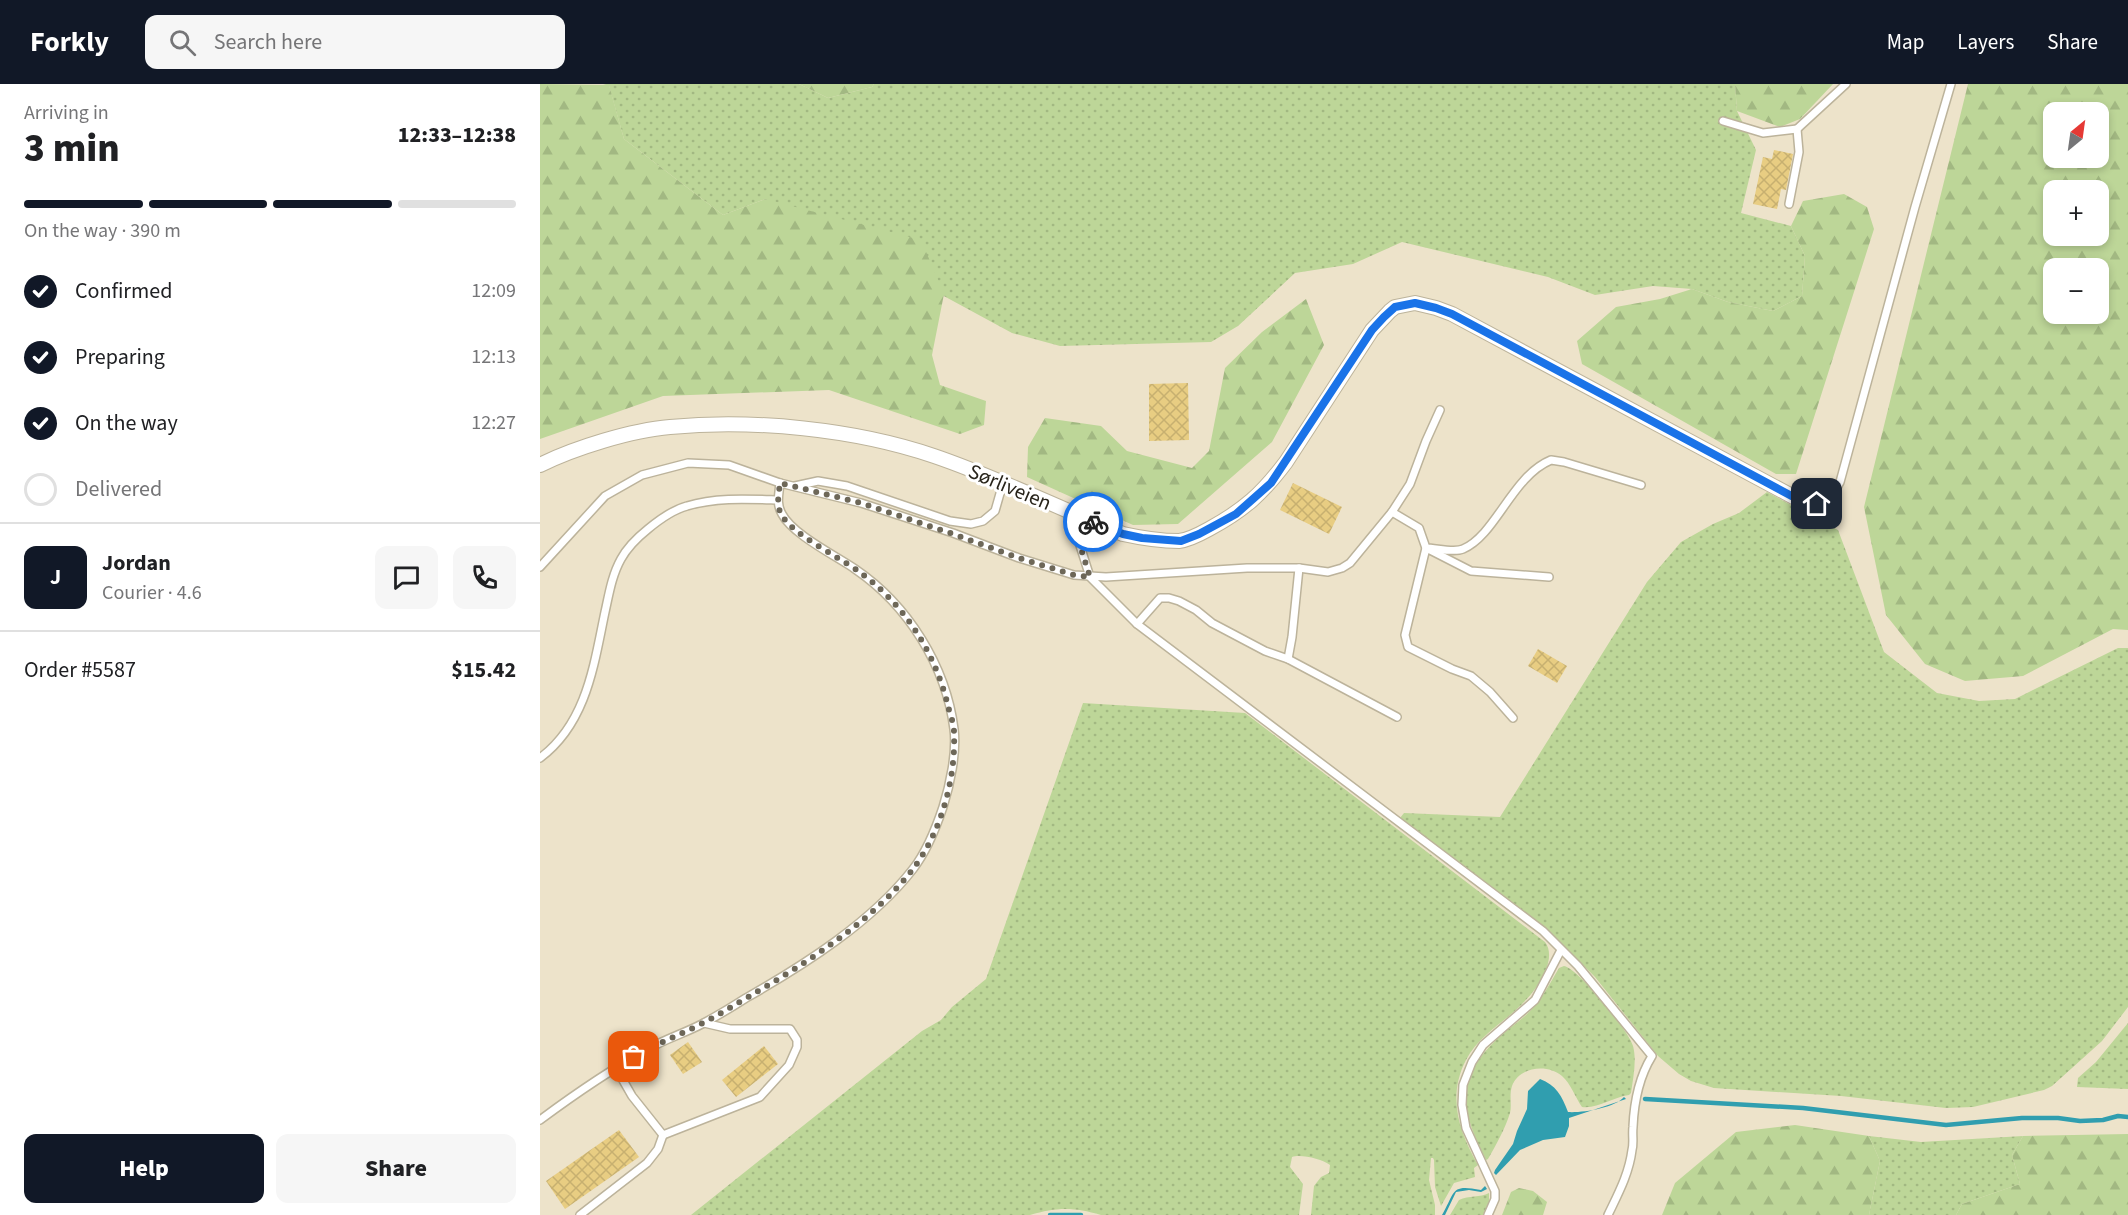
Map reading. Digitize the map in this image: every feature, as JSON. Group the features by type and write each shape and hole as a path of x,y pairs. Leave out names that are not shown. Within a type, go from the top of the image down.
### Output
{"street":[{"name":"Sørliveien","path":"540,465 610,439 668,427 762,425 836,433 886,442 933,455 1123,534 1181,541 1236,514 1271,483 1372,330 1395,307 1415,303 1452,314 1801,501 1817,504 1830,500"}],"lane":[{"path":"1724,121 1762,133 1797,129 1845,84"},
{"path":"1830,500 1840,482 1951,84"},
{"path":"1789,204 1799,152 1797,129"},
{"path":"540,567 605,496 642,475 688,464 729,465 780,483 861,503 1074,575 1090,577 1247,568 1299,568 1328,572 1350,563 1392,512 1410,484 1440,410"},
{"path":"1426,548 1462,550 1475,541 1520,485 1540,466 1551,460 1641,485"},
{"path":"793,486 818,481 847,486 950,521 971,524 983,521 995,510 1003,483"},
{"path":"540,1120 592,1083 651,1047 704,1023 796,969 852,928 897,887 914,867 937,824 948,790 955,730 944,691 922,639 907,617 883,590 782,516 778,500 780,483"},
{"path":"540,758 556,744 580,707 590,682 614,576 621,558 641,535 662,517 686,506 724,499 778,500"},
{"path":"1392,512 1419,528 1426,548 1405,635 1408,647 1471,676 1490,692 1513,718"},
{"path":"1076,516 1077,536 1090,577 1137,624 1543,931 1605,998 1652,1056 1646,1066 1638,1093 1633,1126 1633,1149 1625,1179 1608,1215"},
{"path":"1426,548 1471,571 1549,577"},
{"path":"1288,659 1299,568"},
{"path":"1137,624 1160,598 1169,598 1196,610 1212,623 1264,651 1288,659 1397,717"},
{"path":"1488,1215 1495,1199 1495,1191 1466,1128 1462,1105 1463,1085 1472,1062 1484,1046 1535,1000 1561,950"},
{"path":"580,1215 647,1163 655,1153 663,1135 760,1097 786,1071 796,1047 797,1040 790,1029 730,1029 704,1023"},
{"path":"616,1068 632,1096 663,1135"}],"green space":[{"path":"540,84 609,85 624,139 723,215 765,199 921,240 944,294 932,355 940,385 986,401 984,425 960,434 829,390 663,396 540,439"},
{"path":"603,84 799,84 828,98 872,87 874,84 1735,84 1737,111 1756,150 1741,213 1791,226 1805,256 1802,296 1773,311 1728,302 1692,289 1653,286 1595,295 1548,277 1402,242 1353,264 1295,273 1238,326 1211,342 1060,346 1012,333 765,199 723,215 624,139 609,86"},
{"path":"799,84 874,84 872,87 828,98"},
{"path":"1735,84 1833,84 1800,119 1780,127 1737,111"},
{"path":"1968,84 2128,84 2128,630 2113,629 2023,676 1965,681 1925,664 1886,615 1864,507"},
{"path":"1844,194 1867,207 1874,229 1796,474 1776,474 1582,364 1577,341 1616,307 1660,299 1692,289 1728,302 1773,311 1802,296 1805,256 1791,226 1803,201"},
{"path":"1306,299 1324,345 1272,442 1178,524 1133,525 1027,477 1028,447 1045,418 1101,426 1127,451 1192,468 1209,451 1225,368 1262,332"},
{"path":"1767,492 1838,530 1884,652 1937,693 1979,701 2015,699 2118,648 2128,648 2128,1007 2102,1041 2052,1086 2044,1090 1973,1107 1946,1108 1841,1096 1714,1088 1691,1081 1658,1056 1595,977 1546,928 1400,818 1404,813 1500,817 1647,582 1681,542 1739,513"},
{"path":"1083,703 1245,713 1545,942 1549,957 1544,974 1535,990 1478,1043 1471,1051 1460,1073 1456,1100 1458,1114 1465,1140 1478,1165 1474,1168 1475,1177 1454,1183 1441,1206 1435,1187 1434,1160 1431,1158 1429,1180 1435,1215 1311,1215 1314,1186 1321,1177 1329,1173 1330,1165 1317,1159 1301,1156 1292,1157 1290,1167 1303,1184 1299,1215 1101,1215 1066,1209 1049,1210 1030,1215 691,1215 922,1031 941,1020 952,1007 986,979"},
{"path":"1564,966 1571,969 1591,988 1629,1038 1635,1058 1631,1093 1600,1105 1582,1107 1568,1083 1556,1072 1541,1068 1527,1071 1512,1086 1511,1110 1508,1119 1486,1160 1471,1127 1467,1112 1468,1084 1473,1070 1482,1055 1496,1040 1533,1008 1559,968"},
{"path":"2128,1023 2128,1089 2077,1087 2078,1078 2096,1062"},
{"path":"1795,1125 1869,1136 1880,1161 1869,1215 1662,1215 1675,1183 1736,1132"},
{"path":"2128,1134 2128,1215 1956,1215 1962,1204 2020,1184 2012,1155 2023,1136"},
{"path":"1869,1136 1921,1142 2023,1136 2012,1155 2020,1184 1962,1204 1956,1215 1869,1215 1880,1161"},
{"path":"1519,1188 1533,1191 1547,1202 1543,1215 1502,1215 1511,1192"},
{"path":"1489,1193 1489,1203 1483,1215 1450,1215 1459,1200"}],"water":[{"path":"1540,1079 1550,1084 1558,1092 1568,1112 1594,1110 1569,1118 1565,1137 1543,1140 1520,1150 1496,1175 1495,1170 1513,1144 1527,1109 1528,1091"},
{"path":"1485,1186 1487,1189 1481,1192 1469,1190 1456,1192 1445,1215 1442,1215 1455,1191 1464,1188 1481,1190"}],"building":[{"path":"1774,150 1793,154 1786,190 1781,189 1777,209 1753,204 1763,157 1772,159"},
{"path":"1188,383 1189,440 1149,441 1149,384"},
{"path":"1293,483 1342,507 1329,534 1280,510"},
{"path":"1538,649 1567,666 1557,683 1528,666"},
{"path":"688,1042 702,1062 683,1074 670,1055"},
{"path":"764,1046 778,1064 736,1097 722,1080"},
{"path":"619,1130 639,1157 565,1209 546,1181"}],"waterway":[{"path":"1645,1099 1803,1108 1946,1125 2022,1118 2058,1118 2080,1121 2103,1120 2118,1116 2128,1117"},
{"path":"1050,1215 1081,1215"}],"way so far":[{"path":"634,1057 704,1023 796,969 852,928 897,887 914,867 937,824 948,790 955,730 937,670 922,639 907,617 883,590 843,560 802,534 782,516 778,500 780,483 861,503 1019,558 1074,575 1090,577 1077,536 1076,516 1093,522"}],"route":[{"path":"1093,522 1123,534 1181,541 1236,514 1271,483 1372,330 1395,307 1415,303 1452,314 1801,501 1817,504"}]}
